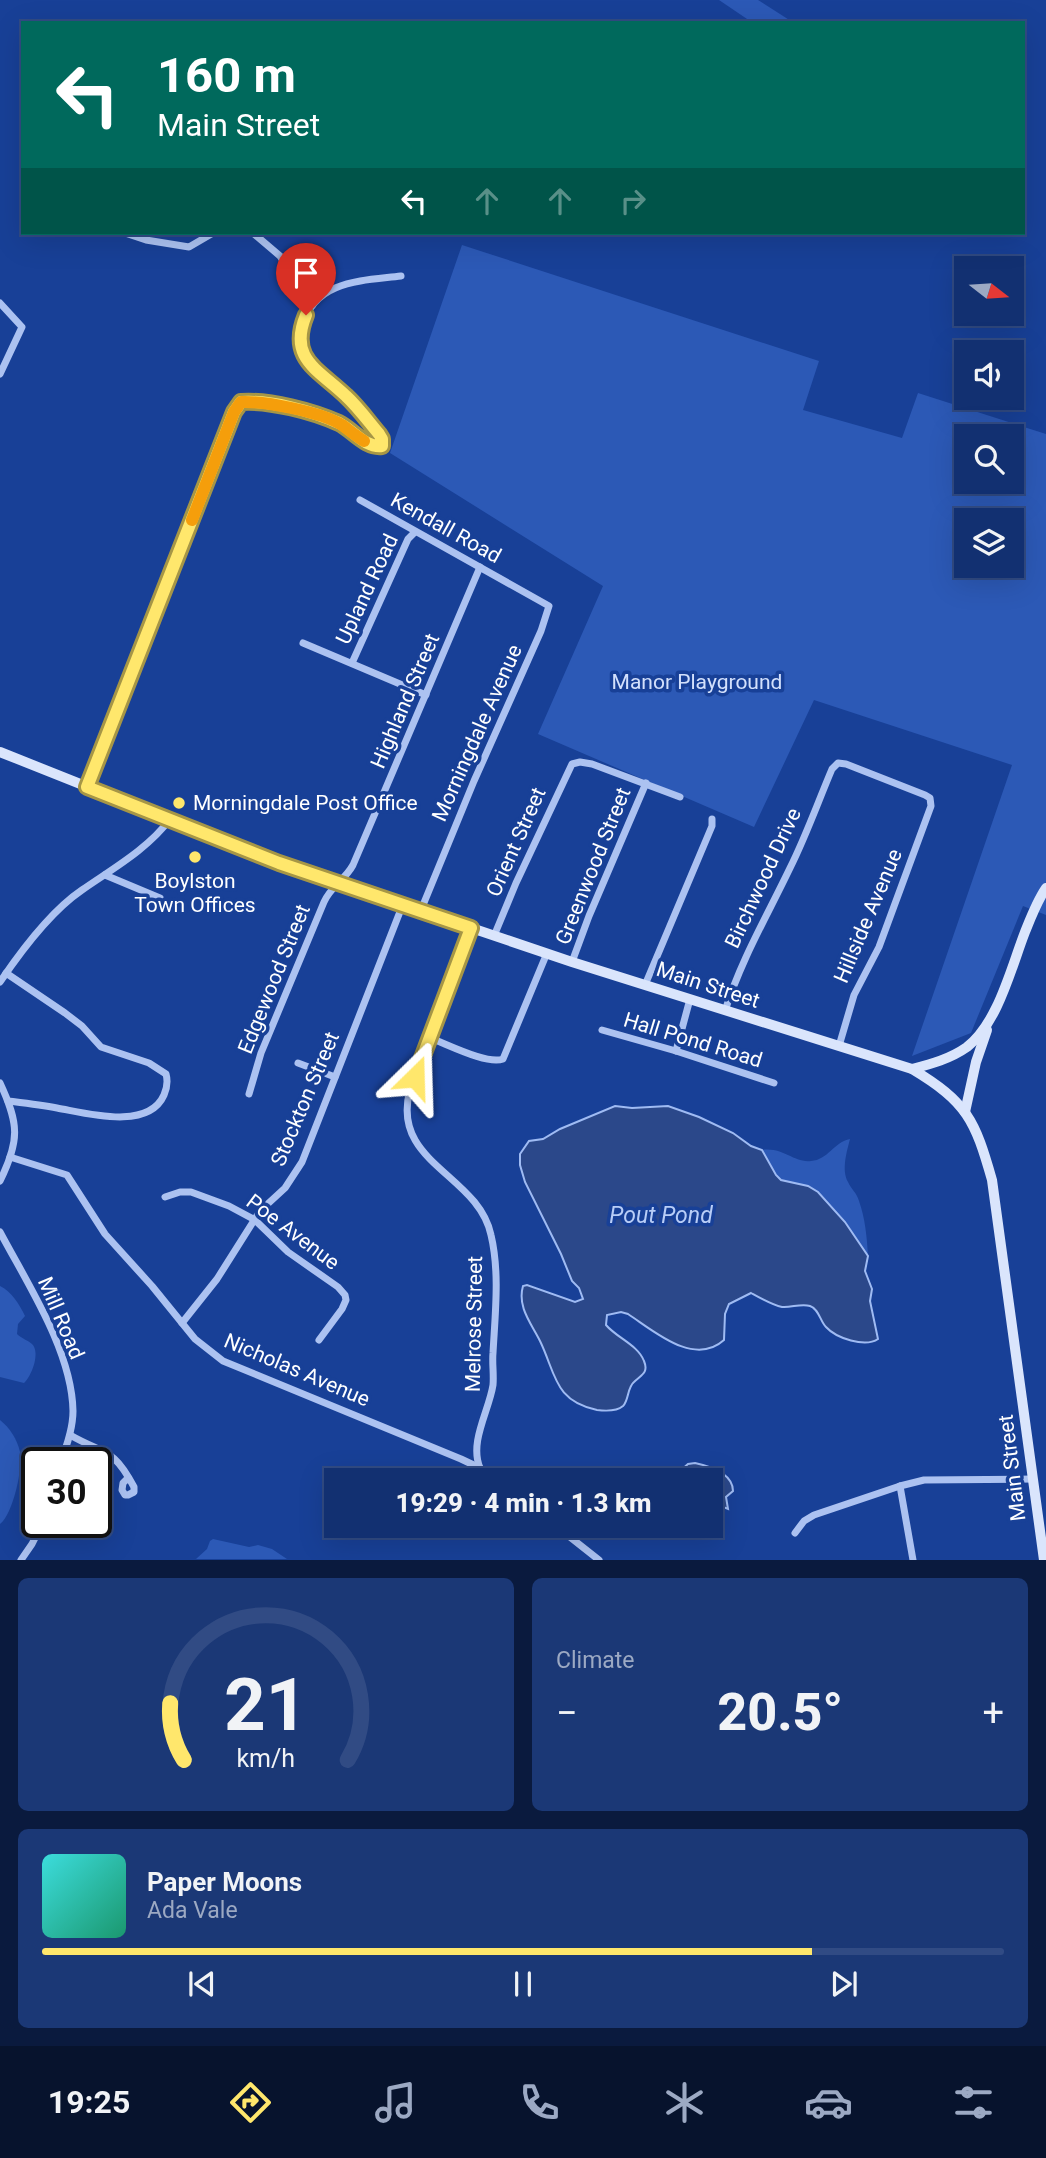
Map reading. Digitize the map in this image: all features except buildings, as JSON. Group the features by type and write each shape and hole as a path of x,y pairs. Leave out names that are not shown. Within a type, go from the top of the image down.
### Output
{"main road":[{"name":"Main Street","path":"0,752 279,863 572,962 912,1069 941,1088 972,1121 996,1200 1044,1559"},
{"path":"965,1112 976,1062 990,1020 1046,888"},
{"path":"912,1069 960,1051 977,1038 990,1020"}],"street":[{"path":"131,235 185,247 191,247 210,235"},
{"path":"255,235 280,256 312,306"},
{"path":"87,787 234,412 241,402 276,405 336,422 368,443 382,446 379,434 348,398 303,355 299,333 312,306 333,288 401,276"},
{"path":"0,303 22,327 0,374"},
{"name":"Kendall Road","path":"360,500 516,586"},
{"name":"Upland Road","path":"352,663 408,539 415,532"},
{"name":"Highland Street","path":"338,883 347,876 359,853 480,567"},
{"name":"Morningdale Avenue","path":"421,910 433,876 549,609 547,603 516,586"},
{"path":"303,643 426,695"},
{"name":"Birchwood Drive","path":"725,1011 758,928 790,868 832,769 838,763 917,791 931,801"},
{"name":"Orient Street","path":"495,936 516,883 572,764 592,764 646,783"},
{"path":"646,783 680,797"},
{"name":"Greenwood Street","path":"572,962 646,783"},
{"name":"Hillside Avenue","path":"839,1046 854,995 879,947 928,816 931,801"},
{"path":"0,982 57,912 82,890 156,836 170,819"},
{"path":"645,985 712,826 712,819"},
{"path":"104,875 160,898"},
{"name":"Edgewood Street","path":"249,1094 261,1053 324,902 330,889 338,883"},
{"name":"Stockton Street","path":"182,1323 216,1279 264,1206 285,1188 302,1162 403,904"},
{"name":"Melrose Street","path":"471,928 405,1107 407,1124 416,1145 477,1204 488,1223 495,1257 494,1382 477,1451 480,1468"},
{"path":"430,1038 487,1059 500,1061 508,1051 547,953"},
{"path":"6,973 82,1026 101,1047 149,1063 166,1074 167,1080 160,1101 148,1112 136,1115 112,1117 8,1101"},
{"path":"676,1051 690,999"},
{"name":"Hall Pond Road","path":"602,1030 774,1083"},
{"path":"298,1062 335,1077"},
{"path":"0,1083 8,1101 16,1134 0,1181"},
{"name":"Nicholas Avenue","path":"10,1157 67,1175 105,1234 206,1349 232,1366 480,1468"},
{"name":"Poe Avenue","path":"165,1197 191,1192 229,1206 255,1220 288,1252 344,1293 344,1304 319,1340"},
{"name":"Mill Road","path":"0,1232 58,1347 73,1412 66,1447"},
{"path":"70,1435 106,1451 128,1478"},
{"path":"795,1532 804,1521 814,1515 900,1486 932,1480 1033,1479"},
{"path":"900,1486 913,1559"},
{"path":"21,1559 35,1538"},
{"path":"571,1538 595,1558"}],"green space":[{"path":"719,0 758,0 791,21 750,21"},
{"name":"Manor Playground","path":"462,245 819,361 803,410 902,438 918,393 954,405 954,410 971,410 1015,424 954,424 954,494 1024,494 1024,427 1046,434 1046,915 1023,906 971,1033 912,1056 1012,765 814,700 754,827 538,734 603,586 390,453"},
{"path":"850,1139 845,1172 861,1207 868,1256 845,1222 818,1192 808,1186 781,1180 762,1150 811,1161 822,1158"},
{"path":"0,1286 15,1299 25,1316 18,1324 17,1334 35,1348 34,1365 24,1383 0,1377"},
{"path":"0,1420 15,1438 21,1459 13,1501 0,1524"},
{"path":"213,1539 249,1547 258,1545 272,1549 287,1559 196,1559"}],"water":[{"name":"Pout Pond","path":"615,1106 668,1106 699,1117 762,1150 781,1180 808,1186 818,1192 845,1222 868,1256 865,1271 872,1289 870,1301 878,1339 858,1342 843,1338 826,1327 810,1306 782,1307 751,1293 729,1304 725,1314 724,1340 700,1350 674,1344 621,1312 607,1315 606,1325 637,1350 645,1365 645,1371 632,1385 623,1406 607,1411 597,1410 583,1406 564,1393 526,1315 522,1301 523,1286 527,1285 575,1302 583,1299 525,1182 520,1154 529,1141 543,1139"},
{"path":"695,1463 713,1468 683,1468"},
{"path":"723,1474 729,1479 733,1491 726,1497 728,1509 723,1507"}],"slow traffic":[{"path":"192,520 234,412 241,402 255,401 276,405 324,418 342,425 364,441"}],"place":[{"name":"Morningdale Post Office","path":"179,803"},
{"name":"Boylston Town Offices","path":"195,857"}],"route":[{"path":"306,315 299,333 303,355 348,398 379,434 382,446 362,440 336,422 291,408 255,401 241,402 234,412 87,787 279,863 471,928 415,1077"}]}
